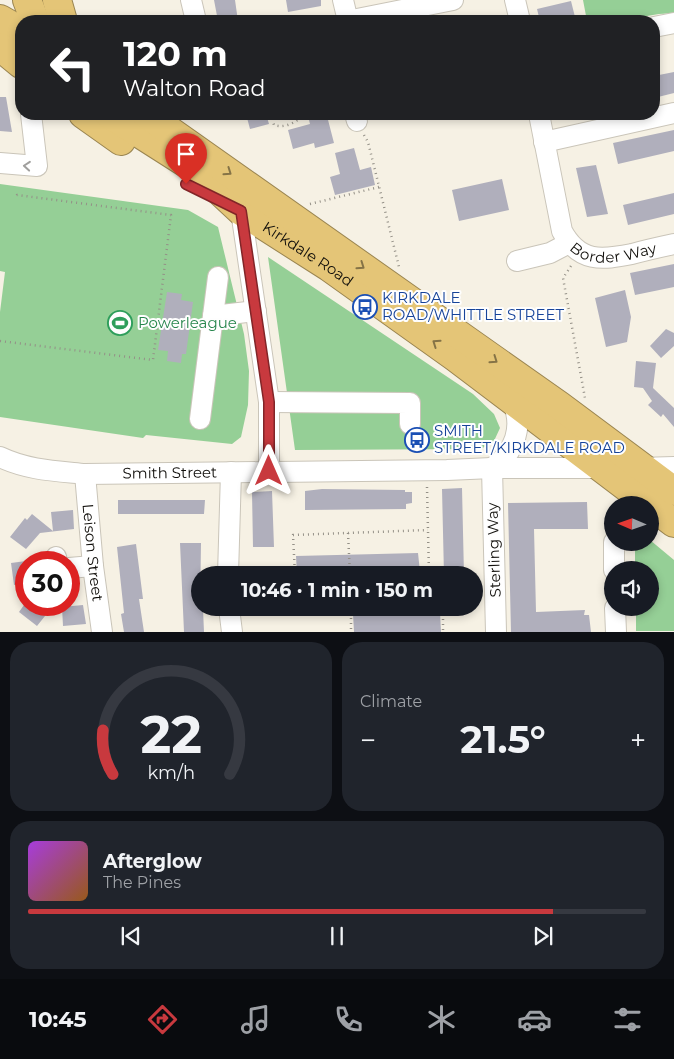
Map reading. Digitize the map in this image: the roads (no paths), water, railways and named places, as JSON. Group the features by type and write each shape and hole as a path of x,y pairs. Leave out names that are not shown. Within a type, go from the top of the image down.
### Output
{"highway":[{"path":"57,0 61,15"},
{"path":"0,3 24,12"},
{"path":"0,20 24,12"},
{"path":"92,120 186,184 241,211"},
{"name":"Kirkdale Road","path":"118,120 197,170 241,211 330,267 456,357 674,523"},
{"name":"Kirkdale Road","path":"154,120 646,469 674,491"}],"street":[{"path":"192,0 195,15"},
{"path":"343,0 346,15"},
{"path":"377,15 452,0"},
{"path":"515,0 519,15"},
{"path":"660,26 674,23"},
{"path":"660,116 674,113"},
{"path":"0,163 37,166 32,120"},
{"path":"517,261 550,253 570,242 539,120"},
{"path":"544,142 643,120"},
{"path":"241,211 269,402 269,471"},
{"name":"Border Way","path":"570,242 593,258 606,259 674,244"},
{"path":"200,419 218,277"},
{"path":"213,316 256,311"},
{"path":"492,468 505,458 514,442 518,423 512,401"},
{"path":"269,402 410,403 410,424"},
{"name":"Smith Street","path":"0,457 38,470 84,474 492,468 646,469 674,467"},
{"name":"Sterling Way","path":"492,468 496,632"},
{"path":"228,566 231,472"},
{"name":"Leison Street","path":"84,474 102,632"},
{"path":"80,565 93,566"},
{"path":"230,616 232,632"},
{"path":"615,616 616,632"}],"place":[{"name":"KIRKDALE ROAD/WHITTLE STREET","path":"365,307"},
{"name":"Powerleague","path":"120,323"},
{"name":"SMITH STREET/KIRKDALE ROAD","path":"417,440"}]}
